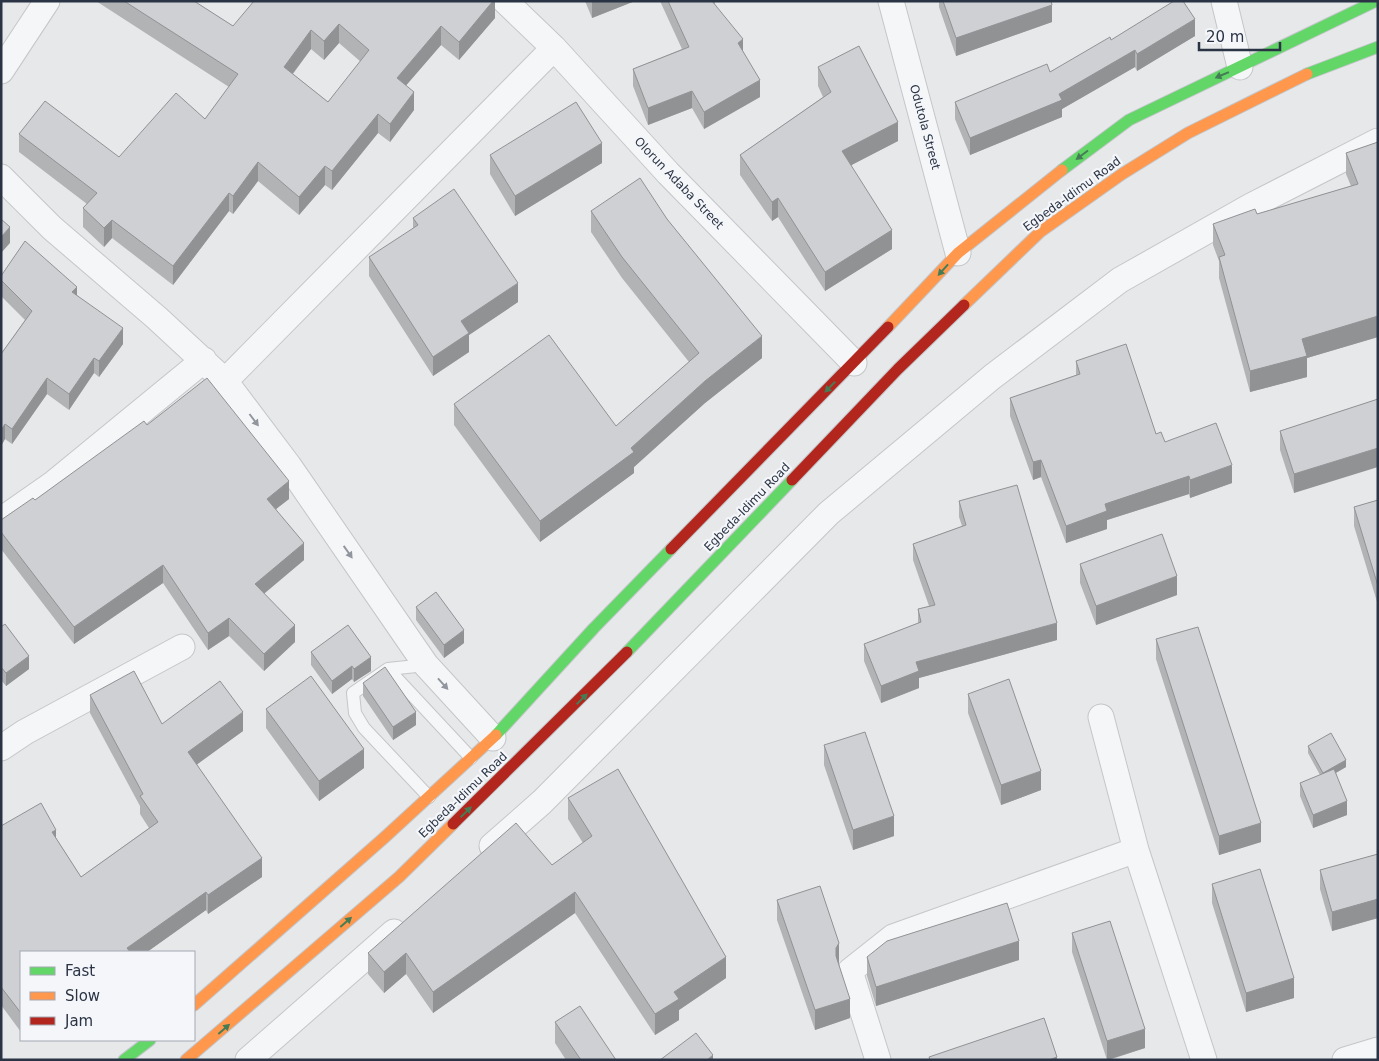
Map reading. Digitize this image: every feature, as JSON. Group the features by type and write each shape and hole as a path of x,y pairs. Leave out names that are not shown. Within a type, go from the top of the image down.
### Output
{"main road":[{"name":"Egbeda-Idimu Road","path":"195,1004 493,738 594,628 854,363 958,253 1014,207 1128,120 1376,1"},
{"name":"Egbeda-Idimu Road","path":"186,1060 399,877 567,713 898,369 1040,232 1122,174 1188,133 1296,78 1378,46"},
{"path":"124,1060 149,1041"}],"street":[{"path":"1,71 46,1"},
{"name":"Olorun Adaba Street","path":"505,1 554,48 668,173 854,363"},
{"name":"Odutola Street","path":"891,1 958,253"},
{"path":"1224,1 1240,67"},
{"path":"225,381 554,48"},
{"path":"476,860 542,802 829,514 992,377 1120,280 1251,206 1378,141"},
{"path":"1,177 52,228 204,360 225,381 289,466 426,665 493,738"},
{"path":"1,520 54,483 204,360"},
{"path":"1,748 24,732 182,647"},
{"path":"1101,717 1136,850 1204,1060"},
{"path":"878,1060 850,971 873,951 893,938 1136,850"},
{"path":"248,1060 410,918"},
{"path":"1345,1060 1378,1050"}],"lane":[{"path":"426,665 388,669 353,693 355,713 364,728 429,797"},
{"path":"388,669 471,758"}],"building":[{"path":"124,1 194,1 233,26 254,1 493,1 459,42 441,26 397,78 414,92 390,124 378,114 332,171 325,166 299,197 258,162 233,196 229,193 173,266 112,220 104,228 83,208 97,193 19,134 45,101 119,157 176,93 205,119 238,74","holes":["339,24 369,50 328,102 284,67 311,30 324,41"]},
{"path":"668,1 712,1 743,39 738,43 760,80 704,112 692,91 648,108 633,69 689,47"},
{"path":"943,1 1051,1 1052,5 956,38"},
{"path":"1174,1 1183,1 1195,19 1137,54 1135,50 1059,94 1062,100 970,138 955,102 1047,64 1050,72 1110,37 1111,40"},
{"path":"859,46 898,122 842,151 892,230 825,272 778,198 772,202 740,155 831,92 818,67"},
{"path":"576,102 602,143 515,196 490,155"},
{"path":"1378,142 1378,316 1302,339 1307,356 1250,371 1219,257 1225,255 1213,224 1255,209 1257,214 1358,184 1346,153"},
{"path":"640,178 667,219 762,336 705,381 631,448 634,452 540,521 454,404 549,335 616,426 699,353 622,257 591,211"},
{"path":"454,189 518,283 461,321 469,333 433,357 369,257 418,225 413,218"},
{"path":"1,219 10,227 1,237"},
{"path":"25,241 77,287 72,292 123,328 99,361 94,358 69,394 47,378 12,429 5,424 1,430 1,354 32,311 1,280 1,276"},
{"path":"1126,344 1156,434 1161,432 1165,442 1216,423 1232,465 1190,480 1189,476 1105,504 1107,511 1066,526 1041,460 1033,462 1010,398 1080,374 1076,361"},
{"path":"207,378 289,481 267,499 304,543 255,584 295,625 264,654 229,618 208,633 163,565 74,627 1,532 1,520 33,498 35,500 144,421 147,425"},
{"path":"1378,399 1378,448 1294,474 1280,431"},
{"path":"1017,485 1057,623 916,662 919,671 881,686 864,644 921,622 918,609 935,605 913,544 966,525 959,501"},
{"path":"1378,500 1378,586 1354,507"},
{"path":"1162,534 1177,576 1096,606 1080,564"},
{"path":"436,592 464,630 444,645 416,607"},
{"path":"5,624 29,656 6,673 1,667 1,627"},
{"path":"348,625 371,657 354,669 352,666 332,681 311,652"},
{"path":"1198,627 1261,823 1219,836 1156,639"},
{"path":"385,667 416,712 393,727 363,683"},
{"path":"134,671 162,724 220,681 243,712 188,752 262,858 208,895 206,892 127,948 129,951 20,951 20,1012 1,987 1,826 41,803 56,830 52,832 81,877 158,822 140,796 143,794 90,695"},
{"path":"311,676 364,749 319,781 266,709"},
{"path":"1009,679 1041,771 1001,785 968,694"},
{"path":"865,732 894,816 853,830 824,745"},
{"path":"1331,733 1346,760 1323,773 1308,746"},
{"path":"618,769 726,957 674,992 679,999 655,1014 575,892 433,992 406,953 384,972 368,953 516,823 552,865 592,836 568,798"},
{"path":"1334,769 1347,801 1313,815 1300,783"},
{"path":"1378,854 1378,899 1332,912 1320,870"},
{"path":"1260,869 1294,978 1246,993 1212,884"},
{"path":"820,886 839,943 836,948 836,956 850,999 815,1010 777,900"},
{"path":"1007,903 1019,941 876,987 867,957 887,941"},
{"path":"1110,921 1145,1029 1107,1041 1072,933"},
{"path":"580,1006 616,1060 581,1060 555,1022"},
{"path":"1044,1018 1057,1057 1049,1060 930,1060 929,1057"},
{"path":"696,1033 713,1055 707,1060 660,1060"}],"traffic: fast":[{"path":"1062,170 1129,120 1376,1"},
{"path":"1307,74 1378,47"},
{"path":"627,652 792,480"},
{"path":"496,735 594,628 671,549"},
{"path":"124,1060 149,1041"}],"traffic: slow":[{"path":"964,305 1040,232 1122,174 1188,133 1307,74"},
{"path":"888,327 958,253 1062,170"},
{"path":"195,1004 385,837 496,735"},
{"path":"186,1060 399,877 453,824"}],"traffic: jam":[{"path":"792,480 898,369 964,305"},
{"path":"671,549 888,327"},
{"path":"453,824 627,652"}]}
